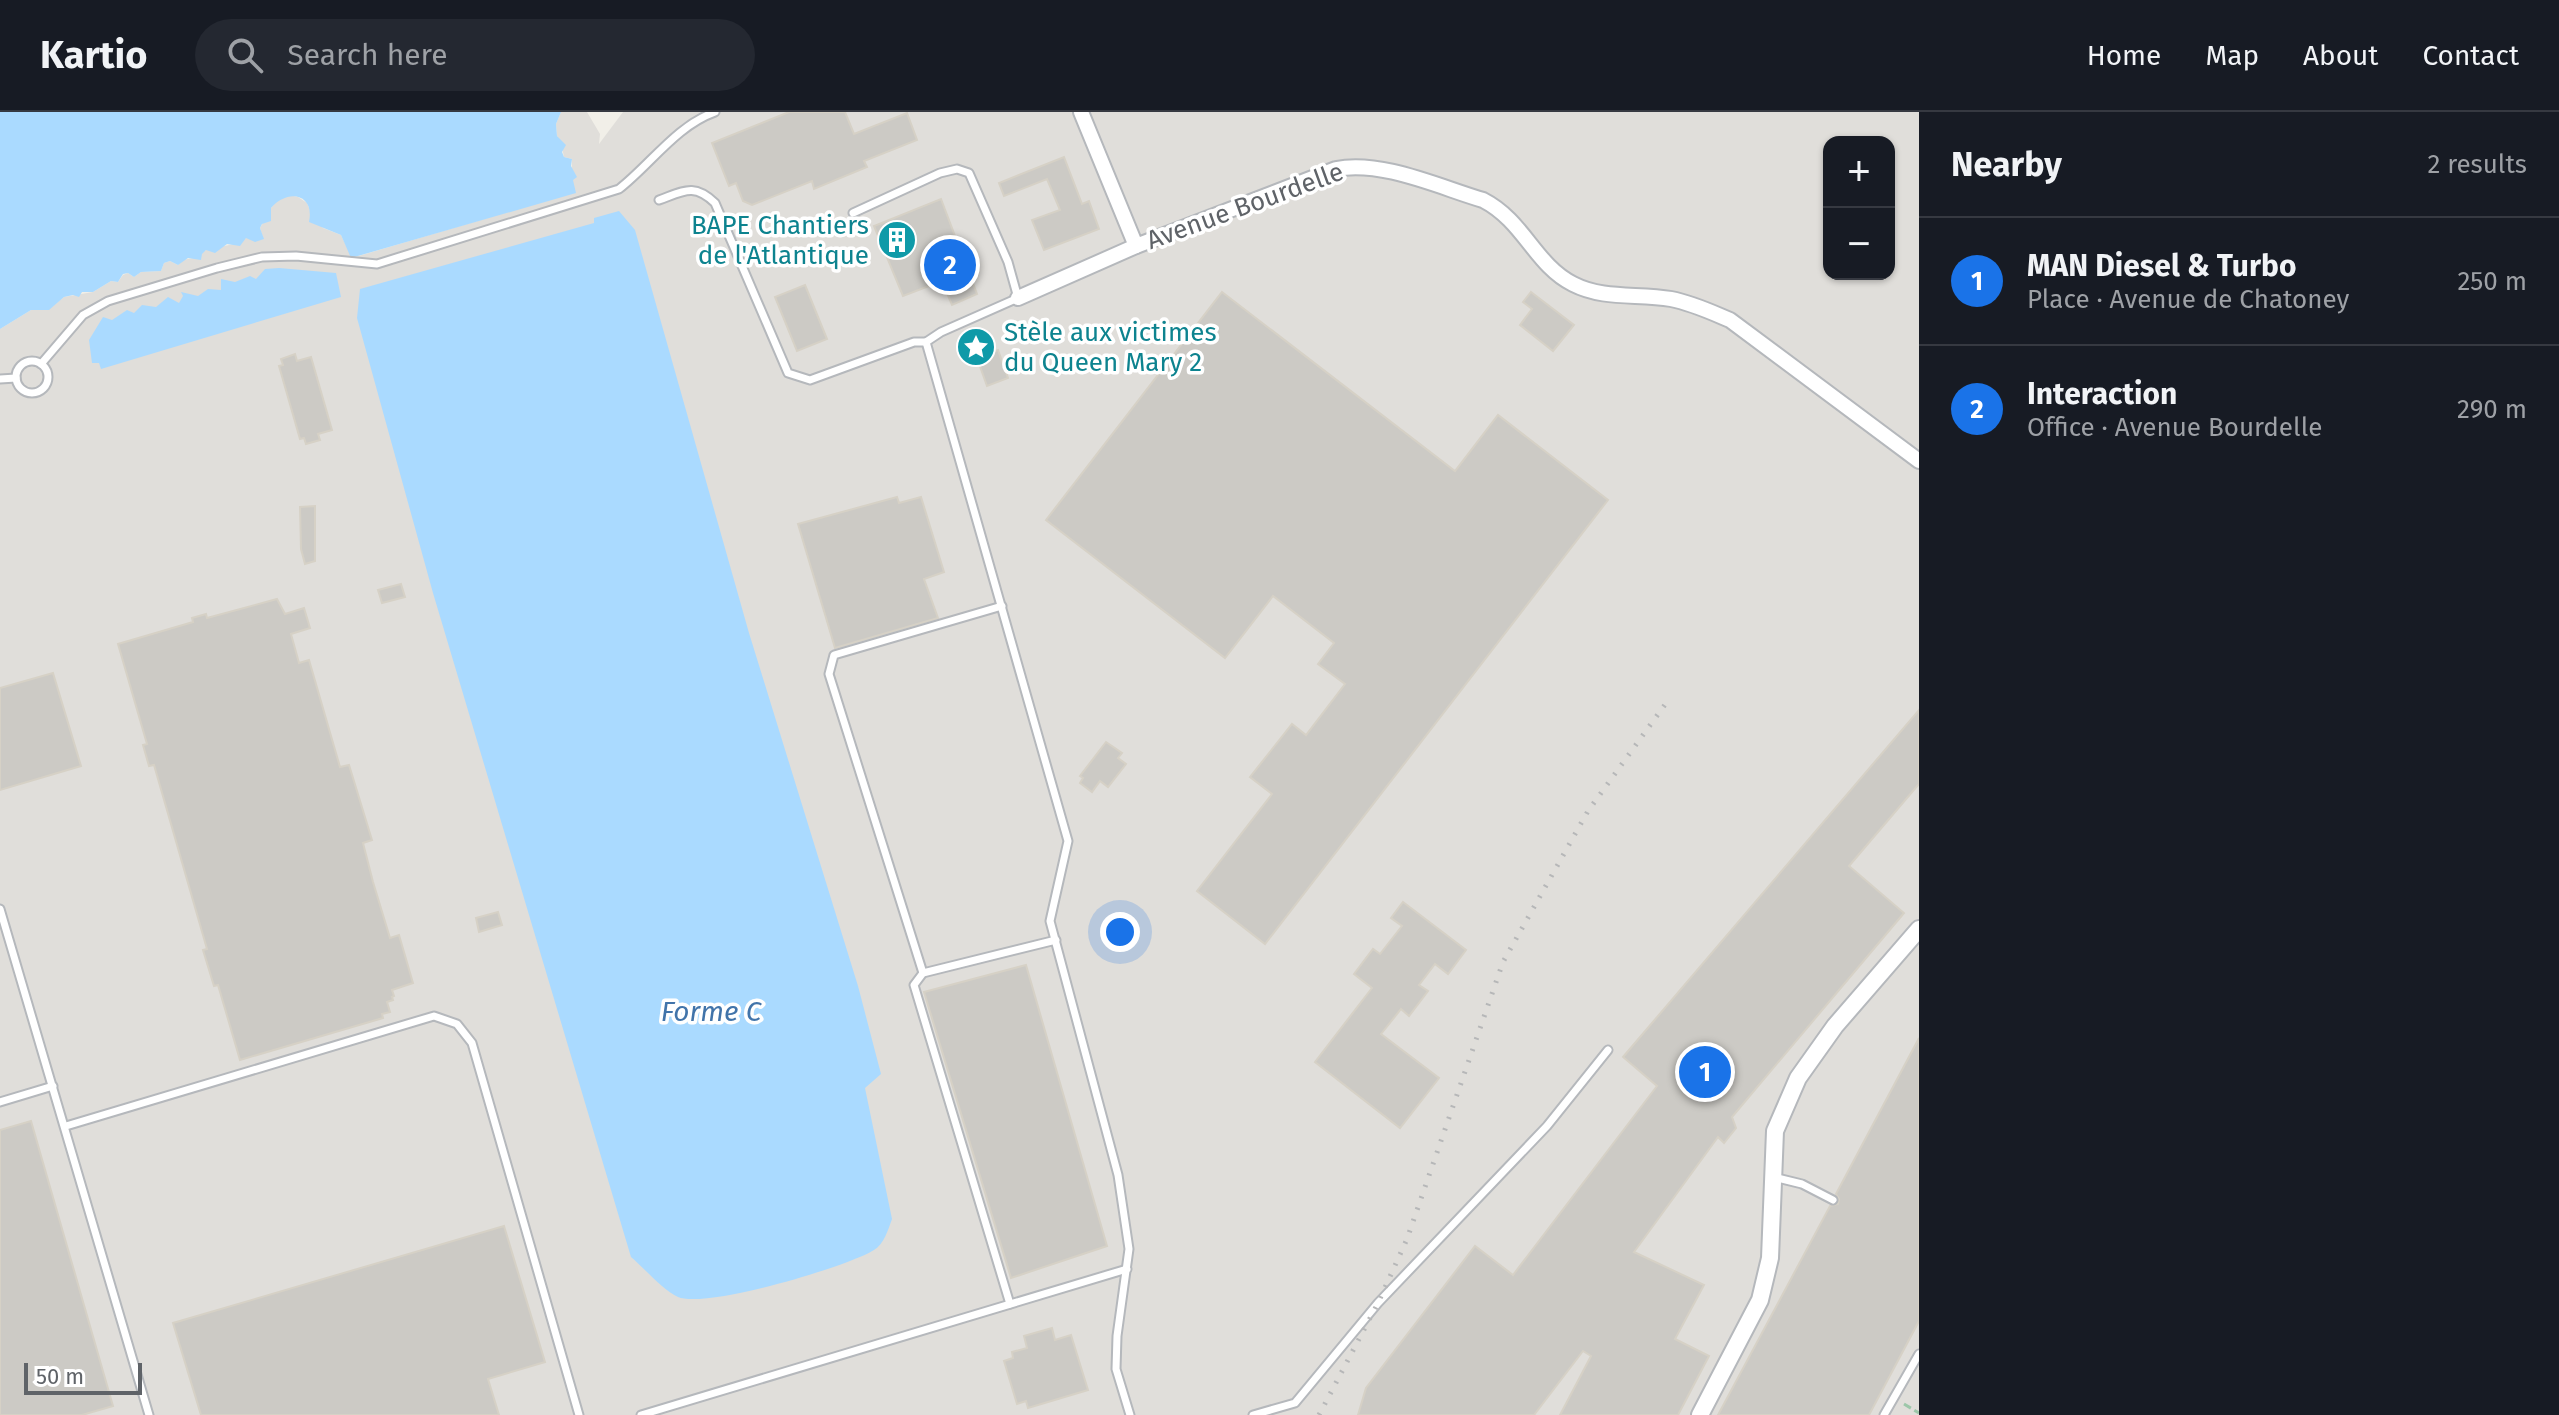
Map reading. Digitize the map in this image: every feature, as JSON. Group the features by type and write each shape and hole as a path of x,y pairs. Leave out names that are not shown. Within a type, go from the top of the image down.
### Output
{"street":[{"path":"1081,112 1136,246"},
{"name":"Avenue Bourdelle","path":"1018,298 1136,246 1336,169 1356,165 1381,169 1483,200 1499,208 1532,243 1546,265 1573,284 1609,295 1669,299 1730,320 1919,461"},
{"path":"1700,1415 1760,1300 1770,1258 1775,1131 1798,1078 1835,1026 1919,929"}],"lane":[{"path":"41,364 83,315 108,301 189,276 262,257 296,256 377,264 619,189 642,171 674,138 702,116 715,112"},
{"path":"659,200 689,190 703,192 715,203 788,373 810,380 914,342 926,342 941,332 1018,298 1008,262 969,173 957,169 940,173 853,213"},
{"path":"926,342 1068,841 1050,921 1118,1175 1129,1249 1117,1336 1116,1369 1130,1415"},
{"path":"24,363 41,364 47,380 42,390 28,393 18,384 17,372 24,363"},
{"path":"0,379 16,378"},
{"path":"923,973 829,674 834,655 1002,606"},
{"path":"0,909 149,1415"},
{"path":"1010,1304 914,985 923,973 1056,940"},
{"path":"66,1126 434,1016 457,1024 472,1043 579,1415"},
{"path":"1253,1415 1295,1403 1378,1303 1547,1126 1608,1050"},
{"path":"0,1102 53,1086"},
{"path":"1773,1177 1802,1184 1833,1200"},
{"path":"641,1415 1127,1269"},
{"path":"1884,1415 1919,1354"}],"path":[{"path":"1894,1397 1919,1413"}],"shaded area":[{"path":"561,112 587,112 600,134 599,144 623,112 1919,112 1919,1415 0,1415 0,329 31,310 49,309 64,297 93,292 111,281 118,282 128,273 134,277 141,272 161,271 164,263 170,261 178,265 182,260 194,258 206,250 246,238 263,238 260,228 271,208 279,198 289,195 307,203 323,228 341,235 352,258 575,192 572,159 564,157 556,124"}],"water":[{"path":"0,112 561,112 556,124 557,136 566,145 562,152 564,157 572,159 571,166 577,177 573,180 576,193 351,258 341,235 309,222 308,205 299,197 292,196 271,208 271,221 260,228 264,239 255,242 246,238 240,246 227,244 215,253 206,250 201,260 188,258 178,265 170,261 164,263 161,271 141,272 134,277 123,274 118,282 111,281 93,292 82,292 79,297 64,297 49,310 31,310 0,329"},
{"name":"Forme C","path":"619,211 635,230 749,633 858,986 881,1074 865,1088 892,1219 880,1244 859,1257 807,1276 745,1292 693,1299 672,1294 631,1257 433,593 357,318 360,289 594,223 594,218"},
{"path":"265,269 336,273 341,297 101,369 99,363 92,363 89,340 103,317 112,320 127,310 134,313 142,305 156,307 168,297 179,303 183,296 181,292 198,296 208,289 221,290 221,279 235,282 250,276 256,279"}],"building":[{"path":"789,112 845,112 854,134 907,113 917,140 864,161 867,167 814,189 812,181 752,205 743,201 736,183 729,186 712,143"},
{"path":"1064,157 1082,204 1089,201 1099,229 1044,250 1032,220 1060,210 1047,179 1004,196 999,183"},
{"name":"BAPE Chantiers de l'Atlantique","path":"941,199 977,294 952,305 942,281 903,296 874,226"},
{"path":"805,285 827,339 797,351 775,297"},
{"path":"1222,292 1455,471 1498,415 1608,500 1265,944 1197,891 1272,794 1250,777 1292,724 1306,735 1345,684 1318,664 1334,643 1273,596 1225,658 1046,520"},
{"path":"1531,292 1574,325 1553,351 1520,325 1532,309 1523,302"},
{"path":"998,350 1008,378 987,386 977,358"},
{"path":"295,354 297,361 311,357 332,430 318,434 320,440 306,444 304,438 300,439 279,366 283,365 281,359"},
{"path":"897,497 899,503 921,497 944,572 924,579 938,618 835,648 798,524"},
{"path":"315,506 315,561 305,564 301,549 300,507"},
{"path":"401,584 405,597 382,603 378,590"},
{"path":"277,599 285,614 304,608 310,628 291,634 299,663 309,660 340,767 349,765 372,840 363,843 373,882 390,938 399,935 413,983 392,990 393,1000 387,1002 390,1012 382,1014 383,1018 240,1060 218,985 214,986 203,950 207,949 154,765 149,766 143,745 147,744 118,644 193,622 192,618 206,614 207,618"},
{"path":"53,673 81,766 0,790 0,688"},
{"path":"1919,710 1919,784 1849,866 1904,913 1732,1117 1736,1128 1724,1143 1718,1137 1634,1252 1704,1285 1675,1339 1709,1356 1678,1415 1560,1415 1591,1356 1583,1351 1534,1415 1358,1415 1366,1388 1475,1246 1513,1275 1657,1086 1623,1057"},
{"path":"1106,742 1122,753 1118,758 1126,764 1108,787 1100,781 1092,792 1080,783 1083,778 1080,776"},
{"path":"1403,902 1466,950 1448,974 1435,964 1419,985 1428,991 1409,1016 1401,1009 1381,1034 1439,1078 1400,1128 1315,1062 1372,988 1354,974 1373,949 1380,954 1402,926 1391,918"},
{"path":"498,912 502,925 479,932 476,918"},
{"path":"1026,965 1107,1246 1011,1278 924,992"},
{"path":"1919,1038 1919,1321 1869,1415 1718,1415 1830,1206 1838,1204 1836,1194"},
{"path":"31,1121 113,1406 82,1415 0,1415 0,1130"},
{"path":"504,1226 545,1362 488,1379 499,1415 201,1415 173,1323"},
{"path":"1052,1328 1055,1340 1071,1335 1088,1390 1028,1408 1026,1401 1017,1404 1004,1361 1013,1358 1012,1352 1027,1348 1024,1336"}],"railway":[{"path":"1319,1415 1378,1303 1407,1239 1503,962 1588,811 1669,699"}],"place":[{"name":"BAPE Chantiers de l'Atlantique","path":"897,240"},
{"name":"Interaction","path":"950,265"},
{"name":"Stèle aux victimes du Queen Mary 2","path":"976,347"},
{"name":"MAN Diesel & Turbo","path":"1705,1072"}]}
